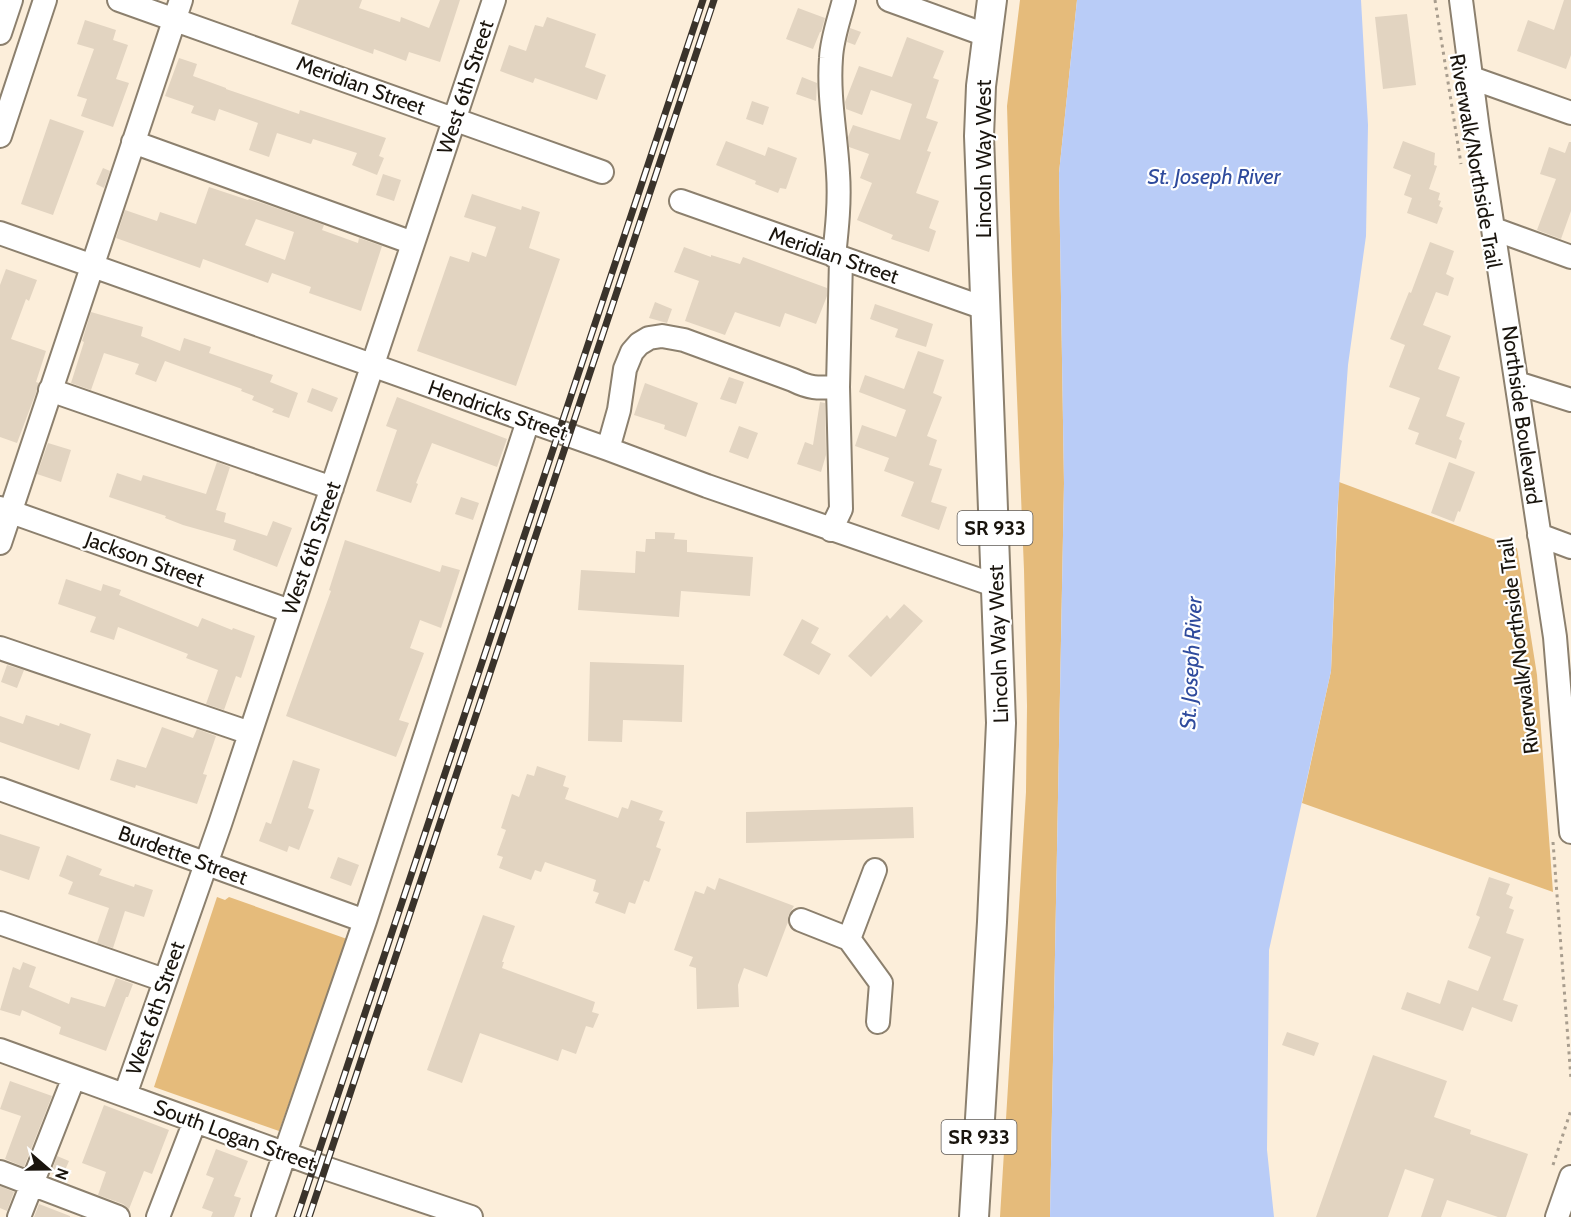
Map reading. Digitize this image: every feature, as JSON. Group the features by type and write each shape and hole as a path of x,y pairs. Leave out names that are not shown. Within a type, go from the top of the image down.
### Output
{"main road":[{"name":"Lincoln Way West","path":"974,1217 1000,780 1001,723 979,136 986,35 992,0"}],"street":[{"path":"0,33 11,0"},
{"path":"0,136 45,0"},
{"name":"Meridian Street","path":"119,0 178,10 454,118 602,172"},
{"name":"West 6th Street","path":"125,1095 250,733 494,0"},
{"path":"831,530 841,509 838,387 838,174 830,96 833,35 844,0"},
{"path":"889,0 986,35"},
{"name":"Northside Boulevard","path":"1461,0 1539,535 1565,688 1562,834"},
{"path":"0,543 5,510 93,266 178,10"},
{"path":"1472,78 1571,113"},
{"path":"133,142 413,243"},
{"name":"Meridian Street","path":"681,201 987,309"},
{"path":"1494,229 1571,257"},
{"name":"Hendricks Street","path":"0,233 831,530 997,586"},
{"path":"608,449 619,410 625,369 632,352 649,338 662,336 684,340 807,387 816,389 838,387"},
{"path":"1517,383 1571,400"},
{"path":"50,390 332,488"},
{"path":"263,1217 365,921 528,421"},
{"name":"Jackson Street","path":"5,510 290,611"},
{"path":"1539,535 1571,546"},
{"path":"0,648 250,733"},
{"name":"Burdette Street","path":"0,789 365,921"},
{"path":"849,939 875,870"},
{"path":"801,920 849,939 881,983 878,1022"},
{"path":"0,923 164,980"},
{"name":"South Logan Street","path":"0,1050 285,1153 471,1217"},
{"path":"20,1217 74,1077"},
{"path":"158,1217 195,1120"},
{"path":"0,1172 118,1217"},
{"path":"1557,1217 1571,1177"}],"path":[{"name":"Riverwalk/Northside Trail","path":"1435,0 1462,173"},
{"path":"1562,834 1571,1079"}],"shaded area":[{"path":"1020,0 1077,0 1059,173 1064,483 1050,1217 1000,1217 1026,792 1024,570 1007,106"},
{"path":"1339,482 1517,548 1537,675 1553,892 1302,803 1331,671"},
{"path":"217,897 225,900 229,897 347,939 279,1131 154,1087"}],"water":[{"name":"St. Joseph River","path":"1077,0 1361,0 1368,125 1366,236 1348,365 1337,516 1331,671 1269,950 1267,1150 1274,1217 1050,1217 1064,483 1059,173"}],"building":[{"path":"299,0 362,0 359,8 400,22 401,17 429,28 440,0 460,0 440,62 409,52 406,61 374,49 373,54 291,24"},
{"path":"1564,0 1571,0 1571,55 1566,69 1517,51 1528,20 1554,30"},
{"path":"798,8 825,18 813,49 786,39"},
{"path":"1407,14 1416,85 1383,89 1375,17"},
{"path":"547,17 596,34 585,67 606,75 597,100 535,78 533,83 500,71 509,45 526,51 535,25 543,27"},
{"path":"85,20 116,30 113,40 128,45 116,79 129,83 113,127 81,116 87,99 77,96 94,49 77,44"},
{"path":"850,28 861,32 855,45 847,42"},
{"path":"907,37 944,51 933,78 939,80 926,118 938,122 927,151 931,152 916,193 939,201 929,228 936,231 929,252 891,239 893,235 857,220 872,183 860,178 869,154 849,147 848,137 853,125 900,140 912,104 871,90 862,115 846,109 845,102 859,66 892,77"},
{"path":"179,58 197,64 193,76 226,89 299,114 300,110 386,138 379,156 384,158 377,175 352,165 357,153 313,139 311,144 277,133 269,157 249,150 258,123 219,109 215,121 191,113 194,106 165,96"},
{"path":"802,77 817,83 816,101 796,94"},
{"path":"752,101 769,107 763,125 746,119"},
{"path":"50,119 84,131 53,215 21,204"},
{"path":"726,141 765,156 768,147 797,158 786,189 780,188 778,193 755,184 756,181 716,165"},
{"path":"1403,141 1435,153 1434,165 1437,166 1429,189 1440,193 1439,206 1443,208 1437,224 1407,213 1412,198 1404,195 1411,175 1393,168"},
{"path":"1571,142 1571,211 1561,239 1537,230 1556,179 1540,174 1549,147 1565,153"},
{"path":"103,168 110,171 104,188 96,184"},
{"path":"383,174 401,180 394,201 376,195"},
{"path":"209,187 324,225 322,230 358,243 359,238 382,246 361,311 309,293 311,287 272,273 268,283 203,259 200,268 116,238 125,210 157,221 160,212 196,224","holes":["256,219 294,232 285,260 245,245"]},
{"path":"472,194 521,210 522,206 540,212 529,248 560,259 516,386 417,351 450,256 469,262 472,252 486,257 496,227 464,217"},
{"path":"1430,242 1454,251 1446,274 1454,278 1448,296 1436,292 1423,325 1451,336 1438,369 1460,377 1446,416 1465,423 1459,439 1462,441 1456,459 1415,444 1419,433 1408,429 1420,398 1389,387 1405,345 1390,339 1409,292 1411,293"},
{"path":"684,247 740,264 743,257 827,288 827,296 816,324 785,313 780,327 735,312 725,335 685,321 699,281 674,272"},
{"path":"6,269 37,280 29,301 26,299 11,339 46,351 36,382 39,383 37,390 17,443 0,437 0,285"},
{"path":"655,302 672,309 667,323 649,318"},
{"path":"875,304 933,324 926,347 895,337 898,329 870,319"},
{"path":"91,312 143,327 141,336 180,351 184,338 211,347 209,353 273,375 270,382 298,393 289,418 272,412 274,409 252,400 254,396 241,391 242,389 165,361 156,382 135,374 139,364 104,353 91,390 71,383"},
{"path":"918,351 944,360 933,393 942,397 927,436 937,440 929,465 942,469 931,502 947,507 939,530 901,516 914,482 884,471 889,458 855,446 862,425 896,437 906,410 859,392 865,375 904,389"},
{"path":"729,377 744,382 736,404 720,399"},
{"path":"645,383 698,403 686,437 664,429 665,425 634,415"},
{"path":"312,388 338,398 332,412 307,402"},
{"path":"397,397 507,439 497,467 432,443 416,483 418,484 411,503 376,491 397,430 386,426"},
{"path":"820,402 825,403 826,455 821,472 797,464 805,442 813,445"},
{"path":"739,426 758,433 748,459 729,452"},
{"path":"48,443 71,450 61,482 37,474"},
{"path":"217,462 230,467 216,510 226,513 224,522 267,536 273,521 292,528 277,567 233,550 236,540 183,525 165,518 166,516 109,497 117,473 141,481 143,475 206,494"},
{"path":"1449,462 1475,472 1454,522 1431,513"},
{"path":"461,497 479,503 473,520 455,514"},
{"path":"655,532 675,533 674,539 687,540 687,552 753,557 750,596 681,591 679,617 578,610 581,570 635,573 636,551 645,552 646,539 655,539"},
{"path":"345,540 440,572 442,565 460,570 441,628 420,620 410,648 424,653 399,720 409,723 396,757 286,716 331,591 329,590"},
{"path":"66,579 101,591 103,584 121,590 119,595 198,627 202,618 255,636 241,678 236,676 224,710 206,704 218,670 186,658 188,654 118,627 114,640 90,632 96,617 58,604"},
{"path":"904,604 923,621 871,677 848,656 887,615 890,619"},
{"path":"802,619 819,628 811,643 831,654 819,675 783,655"},
{"path":"590,662 684,665 682,722 623,720 622,742 588,741"},
{"path":"7,665 24,670 17,688 1,682"},
{"path":"26,715 59,726 60,723 91,734 79,770 0,742 0,716 23,724"},
{"path":"162,727 193,738 197,729 216,736 203,774 207,775 197,804 136,785 135,788 110,780 117,759 146,768"},
{"path":"293,760 320,769 308,808 314,810 299,850 289,846 287,852 259,841 266,822 271,824"},
{"path":"537,766 566,776 563,786 569,788 565,799 618,818 622,807 628,809 631,800 663,811 659,820 665,822 656,847 661,849 649,882 644,880 635,904 629,902 625,914 595,903 599,893 593,891 596,880 545,862 541,872 535,870 531,880 499,868 503,857 497,855 506,830 501,828 512,794 519,797 527,774 534,776"},
{"path":"913,807 914,838 746,843 746,812"},
{"path":"0,834 40,847 29,880 0,870"},
{"path":"67,855 102,869 99,875 134,887 135,884 153,890 144,917 125,911 113,948 97,943 109,908 68,894 73,882 59,876"},
{"path":"338,857 359,865 351,886 330,878"},
{"path":"1489,877 1510,884 1506,894 1513,897 1509,908 1514,910 1506,933 1524,939 1503,1000 1518,1005 1512,1022 1472,1007 1463,1031 1401,1009 1407,992 1440,1004 1448,980 1478,991 1491,957 1468,948 1480,917 1476,915"},
{"path":"719,878 794,906 788,916 788,922 767,977 744,968 738,985 739,1007 697,1009 696,968 689,966 693,957 674,950 695,891 704,894 707,886 715,890"},
{"path":"483,915 515,926 502,968 595,1002 592,1012 599,1014 593,1028 586,1026 576,1054 562,1049 558,1061 480,1033 462,1083 427,1070"},
{"path":"23,962 36,967 29,987 69,1004 71,997 105,1007 116,978 133,984 106,1051 59,1034 61,1027 22,1010 20,1016 0,1010 13,967 20,970"},
{"path":"1287,1032 1319,1043 1314,1056 1282,1045"},
{"path":"1373,1055 1447,1081 1434,1117 1471,1130 1470,1134 1528,1154 1506,1217 1498,1217 1447,1200 1441,1217 1421,1217 1434,1179 1405,1169 1388,1217 1316,1217"},
{"path":"10,1081 52,1096 24,1167 5,1159 21,1116 0,1109"},
{"path":"104,1105 169,1130 152,1174 144,1171 129,1209 123,1204 98,1195 106,1172 82,1163"},
{"path":"216,1149 248,1161 234,1196 241,1198 234,1217 211,1217 213,1212 202,1208 214,1178 206,1175"},
{"path":"57,1156 69,1161 62,1177 51,1173"},
{"path":"0,1186 14,1192 7,1211 0,1208"},
{"path":"39,1204 70,1216 70,1217 34,1217"}],"railway":[{"path":"297,1217 703,0"},
{"path":"309,1217 714,0"}]}
